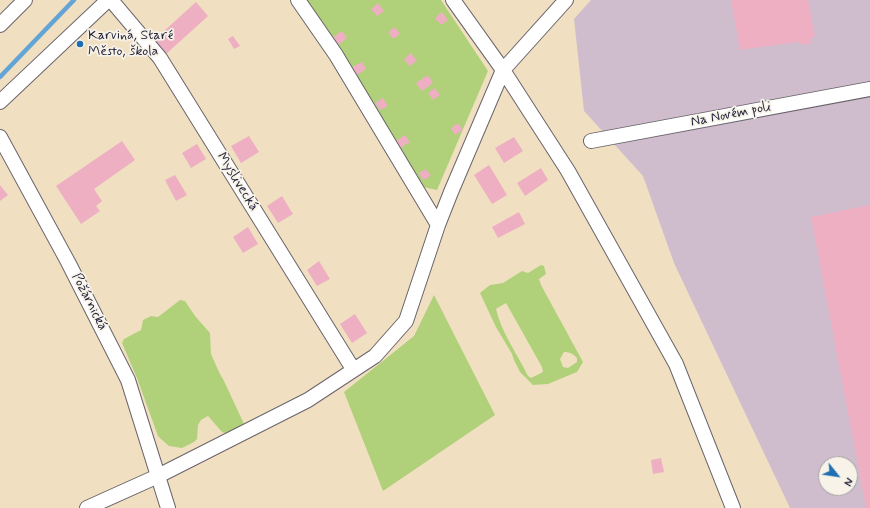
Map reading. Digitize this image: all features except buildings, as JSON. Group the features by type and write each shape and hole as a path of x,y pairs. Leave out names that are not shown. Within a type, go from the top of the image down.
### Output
{"street":[{"path":"2,20 25,0"},
{"path":"0,102 108,0"},
{"name":"Myslivecká","path":"112,0 160,58 353,369"},
{"path":"298,0 336,55 438,225"},
{"path":"453,0 503,70 568,171 676,364 733,508"},
{"path":"87,508 158,476 308,400 353,369 375,356 406,321 438,225 503,70 566,0"},
{"name":"Na Novém poli","path":"591,141 870,89"},
{"name":"Požárnická","path":"0,138 68,262 128,380 168,508"}],"shaded area":[{"path":"591,0 870,0 870,508 790,508 674,263 643,176 584,111 574,19"}],"green space":[{"path":"307,0 441,0 488,71 437,190 423,187"},
{"path":"541,265 544,266 546,274 539,279 541,285 583,362 577,372 548,384 533,385 520,372 480,293 490,285 503,283 522,271 528,273","holes":["506,303 542,367 543,372 531,378 528,376 498,318 496,309","564,352 568,352 577,358 577,362 568,368 563,367 560,359"]},
{"path":"434,295 495,415 383,491 344,392 414,336"},
{"path":"180,300 185,301 195,316 210,333 211,354 245,426 225,433 222,432 208,416 201,420 198,425 197,439 182,448 169,446 158,436 137,378 122,343 124,339 141,330 143,320 151,316 158,317"}],"waterway":[{"path":"0,77 74,0"}],"place":[{"name":"Karviná, Staré Město, škola","path":"80,44"}]}
